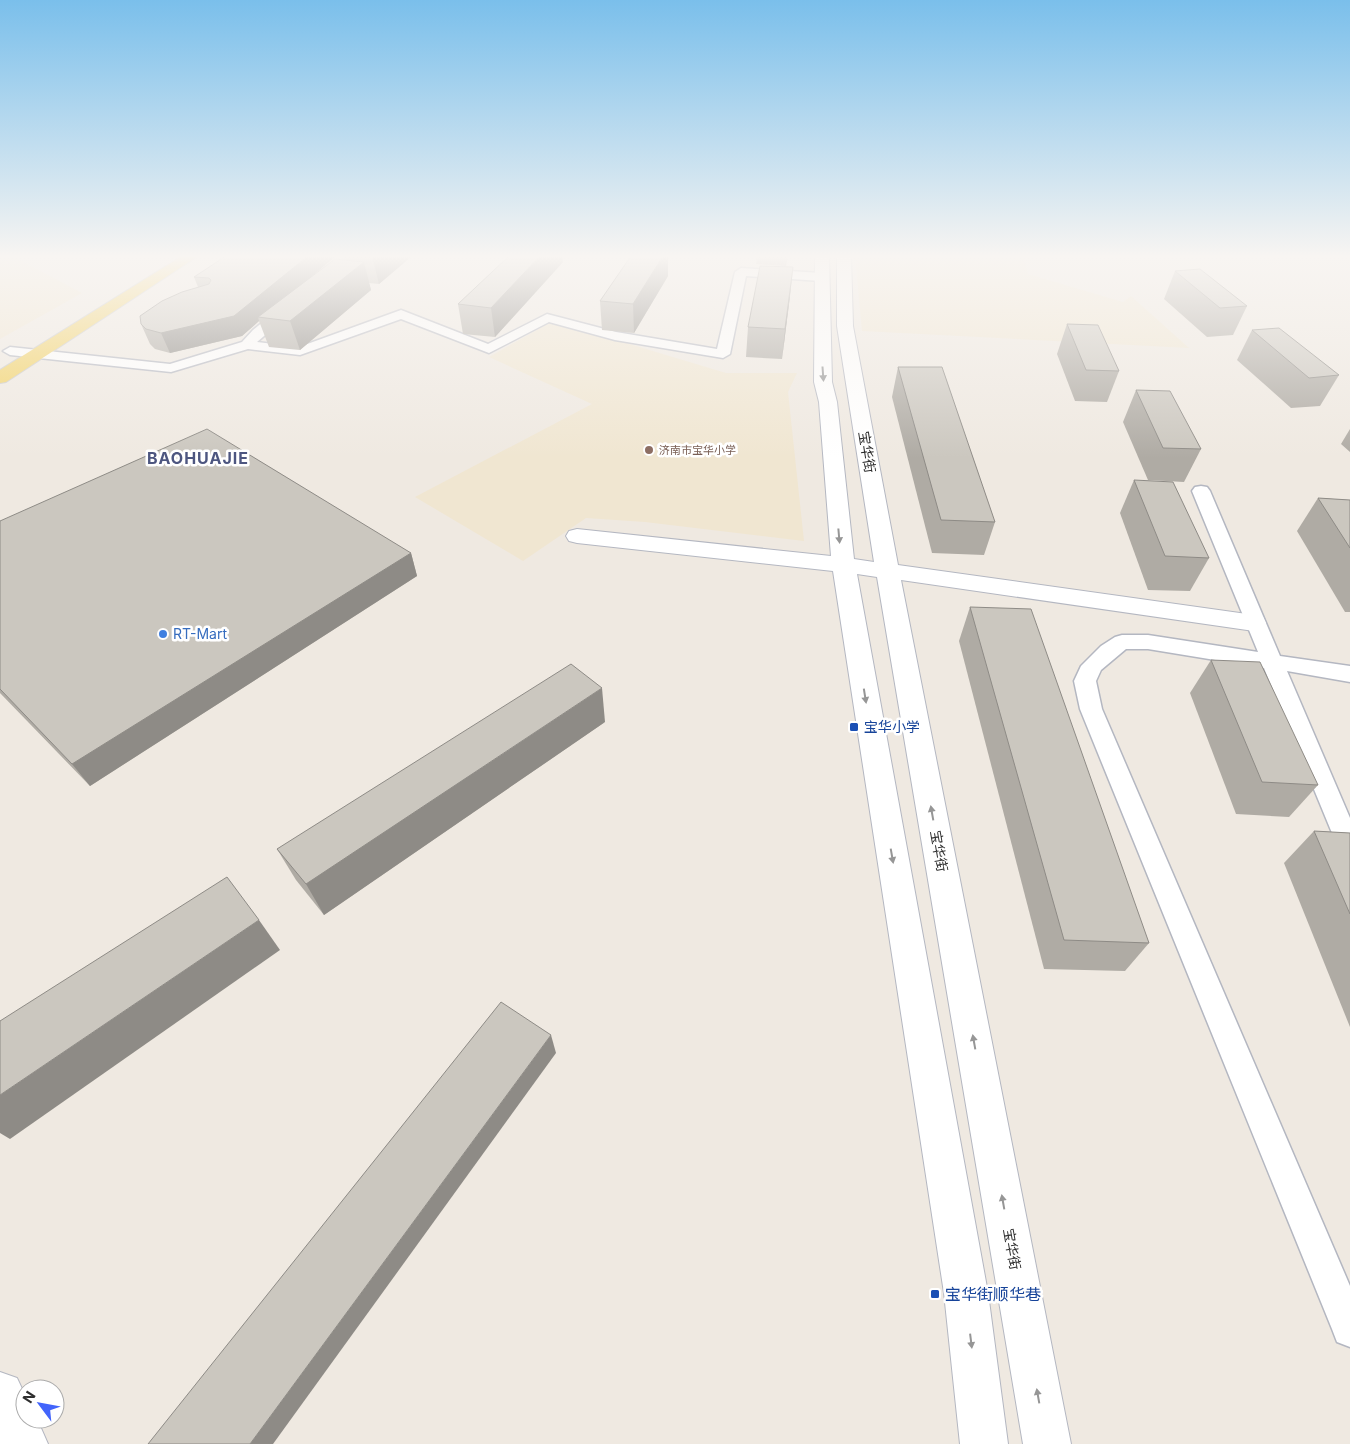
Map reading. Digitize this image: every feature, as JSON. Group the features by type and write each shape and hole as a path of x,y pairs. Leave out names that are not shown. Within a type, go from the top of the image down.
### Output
{"main road":[{"path":"0,378 30,353 76,323"},
{"path":"0,368 30,353 79,323"},
{"path":"822,323 823,382 828,402 840,543 966,1293 984,1444"},
{"name":"宝华街","path":"845,323 888,571 1047,1444"},
{"path":"577,536 888,571 1254,623"},
{"path":"0,1395 24,1444"}],"street":[{"path":"247,345 270,323"},
{"path":"30,353 171,368 247,345 300,351 375,323"},
{"path":"425,323 489,349 537,323"},
{"path":"568,323 616,336 723,354 730,323"},
{"path":"1201,491 1254,623 1340,826"},
{"path":"1350,674 1148,642 1122,642 1108,651 1092,666 1085,681 1091,708 1350,1329"}],"shaded area":[{"path":"0,323 28,323 0,339"},
{"name":"济南市宝华小学","path":"549,323 561,323 726,373 797,373 788,392 804,541 645,522 586,518 523,561 415,497 592,404 489,357"},
{"path":"861,323 1162,323 1189,348 862,331"}],"building":[{"path":"202,323 161,333 146,329 141,324"},
{"path":"749,323 786,323 785,329 748,327"},
{"path":"1067,324 1098,325 1119,371 1086,370"},
{"path":"1279,328 1339,375 1309,378 1252,330"},
{"path":"898,367 942,367 995,522 941,520"},
{"path":"1136,390 1170,391 1201,449 1163,448"},
{"name":"RT-Mart","path":"207,429 411,553 72,764 0,689 0,521"},
{"path":"1134,480 1173,482 1209,558 1165,556"},
{"path":"1318,498 1350,500 1350,548"},
{"path":"970,607 1031,609 1149,943 1064,940"},
{"path":"1211,660 1260,662 1318,785 1262,782"},
{"path":"571,664 602,688 306,884 277,849"},
{"path":"1314,831 1350,833 1350,914"},
{"path":"227,877 259,920 0,1095 0,1021"},
{"path":"501,1002 551,1035 250,1444 148,1444"}],"place":[{"name":"济南市宝华小学","path":"649,450"},
{"name":"RT-Mart","path":"163,634"},
{"name":"宝华小学","path":"854,727"},
{"name":"宝华街顺华巷","path":"935,1294"}],"district":[{"name":"BAOHUAJIE","path":"198,458"}]}
